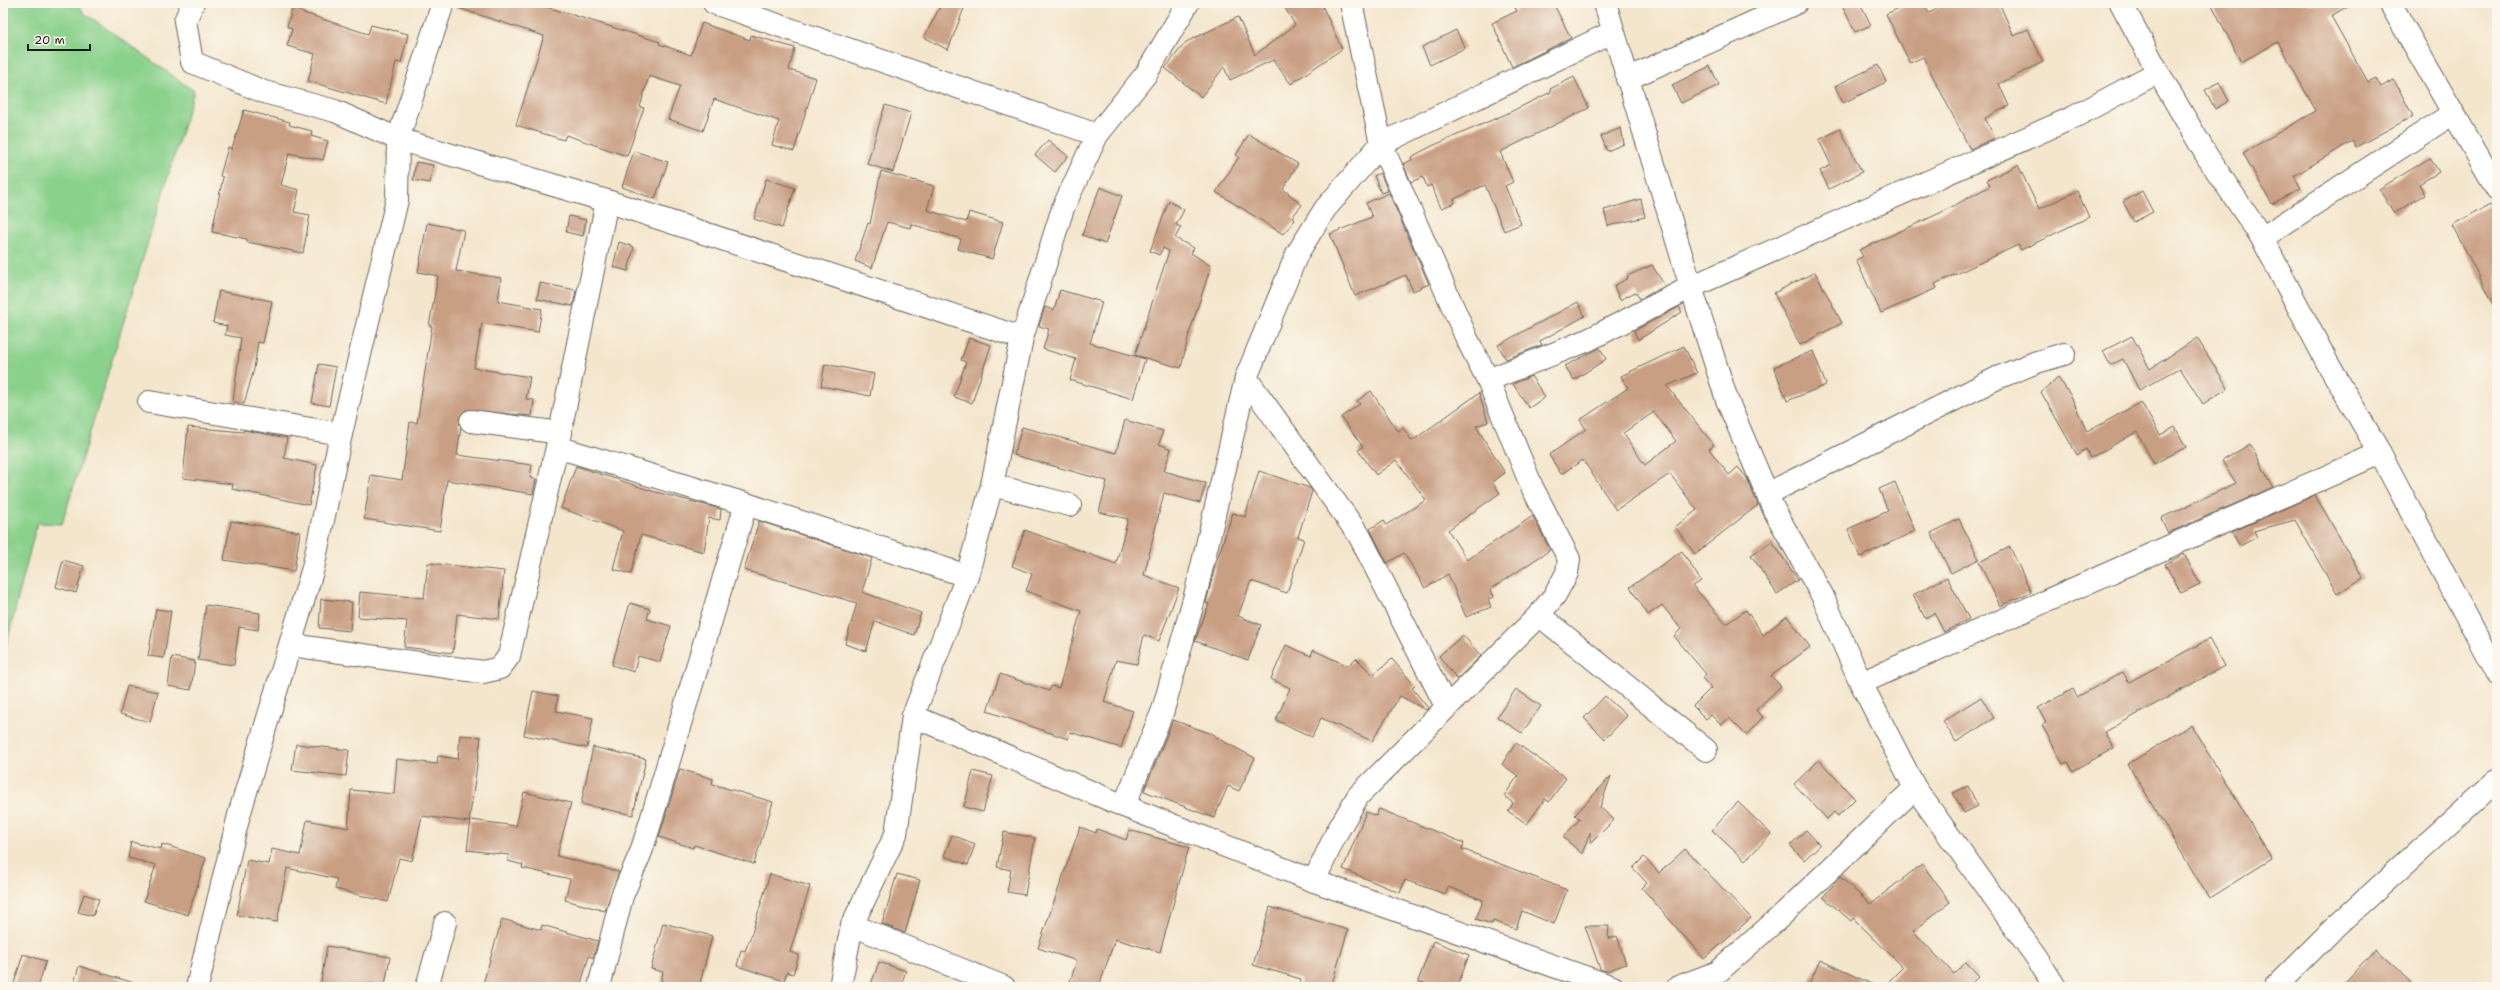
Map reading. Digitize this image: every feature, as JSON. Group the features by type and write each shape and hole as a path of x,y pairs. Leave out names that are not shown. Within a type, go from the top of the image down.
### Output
{"street":[{"path":"193,3 185,21 192,62 264,92 334,111 398,139 607,201 1022,338"},
{"path":"197,987 239,815 313,568 342,434 397,200 398,139 443,3"},
{"path":"714,3 1097,135"},
{"path":"840,987 852,925 896,834 913,716 966,576 992,485 1022,338 1063,208 1097,135 1146,74 1188,3"},
{"path":"1314,881 1336,834 1358,796 1446,706 1539,615 1555,595 1564,578 1569,559 1532,487 1488,380 1467,339 1381,144 1351,3"},
{"path":"1605,3 1690,287 1727,400 1774,510 1822,595 1861,683 1915,788 2032,951 2055,987"},
{"path":"1627,79 1796,3"},
{"path":"2121,3 2158,72 2207,156 2262,238 2327,362 2380,453 2497,674"},
{"path":"2390,3 2452,114 2497,189"},
{"path":"1124,806 1163,710 1196,592 1246,378 1297,254 1325,209 1381,144 1613,32"},
{"path":"1488,380 1588,340 1690,287 2074,117 2158,72"},
{"path":"2262,238 2452,114"},
{"path":"291,645 483,672 500,668 509,656 559,440 607,201"},
{"path":"1767,494 1998,378 2037,362 2064,354"},
{"path":"1246,378 1359,535 1446,706"},
{"path":"149,402 342,434"},
{"path":"471,421 559,440 746,504 966,576"},
{"path":"1861,683 2380,453"},
{"path":"992,485 1070,505"},
{"path":"599,987 622,896 647,833 746,504"},
{"path":"1539,615 1706,750"},
{"path":"913,716 1124,806 1314,881 1613,987"},
{"path":"2275,987 2331,931 2497,780"},
{"path":"1678,987 1718,972 1780,917 1915,788"},
{"path":"427,987 445,923"},
{"path":"852,925 1004,987"}],"green space":[{"path":"3,3 78,3 83,12 194,91 62,524 37,523 3,658"}],"building":[{"path":"455,3 534,3 660,42 659,44 691,55 702,23 750,40 751,35 795,48 789,70 816,78 794,151 772,145 779,121 714,99 703,131 668,119 680,86 649,76 640,107 644,108 627,156 566,135 564,140 516,125 544,36 455,7"},
{"path":"942,3 966,3 948,50 924,37"},
{"path":"1282,3 1321,3 1342,49 1291,84 1273,60 1230,80 1224,67 1201,97 1165,68 1186,42 1238,17 1255,55 1295,25"},
{"path":"1524,3 1553,3 1571,38 1512,67 1492,23 1517,11 1515,8"},
{"path":"1841,3 1860,3 1871,25 1855,32"},
{"path":"1910,3 1924,3 1929,13 1949,3 1999,3 2014,36 2028,29 2043,62 1999,84 2009,106 1985,118 1995,138 1970,149 1923,57 1910,63 1886,14"},
{"path":"2211,3 2353,3 2331,16 2368,82 2376,78 2381,87 2394,80 2413,116 2356,147 2352,141 2294,176 2301,188 2272,204 2243,153 2316,111 2278,42 2241,62"},
{"path":"292,9 368,34 371,25 408,34 401,63 396,62 386,104 308,81 315,54 287,46 292,29 287,27"},
{"path":"1456,30 1465,48 1430,65 1422,47"},
{"path":"1878,65 1886,82 1843,103 1835,86"},
{"path":"1710,66 1719,85 1681,103 1672,85"},
{"path":"1574,77 1589,108 1500,152 1513,182 1505,186 1521,224 1504,231 1485,185 1454,199 1455,203 1441,208 1431,185 1427,187 1423,177 1411,182 1403,164 1412,160 1411,157 1551,92 1550,89"},
{"path":"2219,82 2229,101 2215,109 2205,90"},
{"path":"885,105 911,113 893,172 867,164"},
{"path":"244,110 290,122 289,125 312,131 311,136 328,141 323,160 289,153 281,185 299,190 294,212 310,215 303,253 247,242 247,239 212,232 223,177 220,176 228,147 232,149"},
{"path":"1621,128 1624,144 1607,151 1601,136"},
{"path":"1840,129 1862,172 1829,189 1820,171 1831,165 1819,140"},
{"path":"1249,134 1298,164 1283,189 1302,205 1292,217 1295,220 1283,234 1216,192 1239,157 1236,155"},
{"path":"1048,140 1068,156 1055,172 1035,155"},
{"path":"634,151 668,162 655,199 622,187"},
{"path":"2430,158 2439,172 2419,184 2425,195 2394,213 2379,189"},
{"path":"416,162 433,165 430,183 413,180"},
{"path":"2018,165 2039,209 2077,191 2089,217 2021,250 2018,245 1935,284 1937,288 1881,313 1856,260 1863,256 1859,250 1940,213 1990,186 1987,180"},
{"path":"881,171 934,186 927,210 966,222 969,212 1003,222 992,259 958,249 961,239 911,224 910,228 887,222 872,268 855,261 868,223 870,224"},
{"path":"1380,173 1388,191 1381,193 1374,176"},
{"path":"766,179 795,188 782,228 754,219"},
{"path":"1100,187 1122,196 1105,244 1082,235"},
{"path":"2142,191 2153,212 2134,222 2123,202"},
{"path":"1389,193 1429,284 1413,291 1406,275 1355,296 1330,234 1372,217 1366,203"},
{"path":"1641,199 1645,217 1608,226 1604,210"},
{"path":"1169,201 1184,210 1176,225 1181,227 1175,238 1194,248 1191,253 1211,266 1189,334 1181,368 1135,355 1169,251 1163,248 1159,255 1150,251"},
{"path":"2490,204 2497,218 2497,310 2452,225"},
{"path":"569,216 586,220 583,236 566,232"},
{"path":"427,223 464,230 456,271 501,278 498,301 542,309 538,332 482,323 474,368 530,377 526,399 534,400 532,416 466,410 459,419 461,427 457,455 532,465 530,478 536,479 533,494 447,480 440,531 364,519 371,475 402,480 410,422 417,423 432,326 429,326 438,276 418,272"},
{"path":"619,242 634,247 628,271 613,267"},
{"path":"1652,265 1665,286 1640,299 1635,292 1620,300 1614,286 1628,278 1627,276"},
{"path":"1815,272 1842,323 1800,345 1774,293"},
{"path":"540,283 576,290 573,306 537,299"},
{"path":"1060,290 1102,302 1090,343 1145,359 1133,399 1070,380 1076,359 1043,349 1049,329 1039,326 1045,307 1054,310"},
{"path":"219,291 272,301 263,343 258,342 254,369 244,404 233,402 241,338 225,335 227,326 213,323"},
{"path":"1578,302 1585,316 1540,341 1542,345 1506,359 1498,345"},
{"path":"1679,307 1682,312 1638,340 1634,331"},
{"path":"2132,336 2150,369 2197,338 2228,388 2203,404 2180,368 2139,390 2123,359 2110,365 2103,351"},
{"path":"969,338 991,345 972,403 954,397 966,362 961,360"},
{"path":"1684,346 1697,373 1667,386 1714,445 1709,449 1729,475 1738,467 1747,478 1758,505 1695,554 1675,527 1697,510 1670,474 1616,510 1583,460 1561,474 1549,455 1586,429 1580,420 1628,388 1621,376","holes":["1654,412 1676,441 1645,465 1623,433"]},
{"path":"1600,348 1606,359 1574,380 1565,366"},
{"path":"1813,351 1826,385 1787,401 1774,367"},
{"path":"319,364 336,367 329,406 312,403"},
{"path":"825,364 874,374 870,396 821,386"},
{"path":"1531,376 1545,397 1529,408 1513,384"},
{"path":"2058,377 2071,396 2087,432 2141,402 2160,435 2175,427 2186,447 2154,464 2137,432 2090,458 2086,449 2077,455 2041,392"},
{"path":"1371,391 1398,431 1403,428 1412,441 1479,393 1488,422 1476,426 1505,473 1492,482 1500,493 1448,530 1467,560 1533,516 1550,550 1491,589 1494,597 1488,599 1491,607 1466,617 1448,574 1425,588 1404,553 1387,563 1370,529 1384,520 1386,525 1426,500 1396,460 1376,475 1358,450 1363,447 1341,417 1360,404 1357,401"},
{"path":"1125,420 1163,431 1159,444 1171,449 1164,471 1206,483 1200,503 1164,493 1144,575 1179,588 1159,641 1144,635 1137,664 1116,660 1104,702 1133,711 1121,748 1070,732 1068,739 987,711 1000,674 1049,691 1051,686 1059,688 1081,611 1026,591 1032,574 1012,566 1025,530 1116,564 1128,519 1099,512 1107,481 1014,455 1022,427 1116,453"},
{"path":"188,427 243,432 244,430 287,438 284,458 317,465 309,505 232,489 233,484 183,478"},
{"path":"2250,444 2273,487 2168,533 2161,518 2236,483 2222,461"},
{"path":"576,466 652,491 721,509 720,520 709,518 704,552 641,535 631,574 613,569 623,531 561,508"},
{"path":"1259,471 1310,488 1312,491 1298,537 1304,539 1287,593 1251,581 1238,616 1261,625 1248,660 1195,641 1209,604 1206,603 1216,562 1233,513 1245,517"},
{"path":"1895,482 1915,531 1860,557 1848,529 1888,511 1879,489"},
{"path":"2315,495 2363,578 2337,594 2295,520 2254,531 2257,537 2240,546 2232,532"},
{"path":"1959,519 1979,559 1951,573 1931,533"},
{"path":"231,521 300,532 294,571 224,560"},
{"path":"759,521 872,558 862,592 921,613 914,635 875,621 866,651 845,644 857,603 744,570"},
{"path":"1772,541 1798,580 1777,594 1751,555"},
{"path":"2010,547 2031,592 2000,606 1979,562"},
{"path":"1682,551 1701,581 1693,586 1726,624 1746,610 1763,635 1787,616 1810,647 1771,676 1781,686 1756,710 1763,717 1746,735 1729,718 1721,725 1711,715 1706,719 1693,706 1711,688 1702,678 1706,674 1674,636 1681,629 1662,605 1648,615 1630,587"},
{"path":"2184,554 2200,584 2181,593 2165,564"},
{"path":"63,560 84,566 76,593 56,587"},
{"path":"428,563 504,571 499,619 457,614 453,653 404,647 407,621 358,617 360,592 424,598"},
{"path":"1947,577 1969,619 1944,632 1934,613 1925,618 1913,595"},
{"path":"321,599 352,602 350,631 319,628"},
{"path":"630,603 650,609 647,619 671,626 660,662 638,656 634,672 612,665"},
{"path":"206,605 260,613 258,630 239,627 234,665 198,660"},
{"path":"156,609 171,611 164,658 148,656"},
{"path":"1463,635 1481,656 1457,679 1439,656"},
{"path":"2209,639 2224,666 2105,732 2114,748 2073,771 2068,762 2063,764 2042,725 2046,723 2038,708 2073,689 2077,697 2123,672 2129,682"},
{"path":"1286,645 1311,656 1313,650 1348,666 1356,658 1373,675 1392,659 1415,686 1412,688 1428,708 1426,710 1400,696 1372,741 1321,718 1312,737 1276,720 1290,688 1271,679"},
{"path":"172,657 195,661 191,690 168,686"},
{"path":"127,686 158,692 150,722 120,714"},
{"path":"1516,689 1541,706 1522,733 1497,717"},
{"path":"533,691 558,696 556,711 593,718 587,748 524,735"},
{"path":"1605,696 1627,716 1605,739 1584,718"},
{"path":"1981,697 1994,718 1956,742 1943,721"},
{"path":"1173,720 1215,735 1215,737 1255,758 1239,791 1228,786 1214,818 1144,791"},
{"path":"2191,725 2272,859 2209,898 2128,764"},
{"path":"460,735 481,737 469,822 422,816 412,861 399,858 388,902 335,889 337,879 287,868 277,922 237,915 247,860 269,864 272,849 300,855 307,820 348,828 351,790 394,794 397,759 437,764 438,756 458,759"},
{"path":"1516,743 1566,778 1549,802 1545,799 1527,824 1508,811 1513,803 1504,796 1518,776 1502,764"},
{"path":"296,744 349,750 346,776 292,770"},
{"path":"593,747 646,759 633,815 581,804"},
{"path":"1819,760 1855,799 1838,816 1834,812 1827,819 1794,784"},
{"path":"680,769 713,779 712,784 773,802 754,864 694,845 693,848 659,837"},
{"path":"973,771 993,776 983,812 964,807"},
{"path":"1611,776 1600,807 1614,820 1590,844 1590,832 1582,854 1563,837 1580,819 1575,815"},
{"path":"1968,786 1978,806 1964,813 1953,793"},
{"path":"524,792 571,803 557,856 619,872 605,911 565,900 570,879 522,868 523,865 508,861 509,855 467,850 471,820 516,826"},
{"path":"1738,802 1771,834 1745,861 1712,830"},
{"path":"1379,809 1464,843 1462,849 1567,890 1554,924 1522,911 1516,929 1493,921 1492,924 1476,919 1483,900 1448,887 1445,894 1405,880 1400,893 1343,869 1366,812 1376,816"},
{"path":"1080,827 1096,833 1097,829 1126,840 1129,830 1189,847 1160,952 1115,939 1099,987 1068,987 1077,961 1038,948"},
{"path":"1806,830 1820,845 1804,860 1790,845"},
{"path":"1004,832 1035,838 1025,895 1007,892 1011,870 997,867"},
{"path":"952,835 975,844 968,865 944,856"},
{"path":"131,842 161,849 162,844 206,858 188,915 144,901 156,865 128,858"},
{"path":"1685,849 1751,918 1704,959 1642,888 1647,883 1633,868 1644,857 1659,873"},
{"path":"1922,864 1950,902 1913,931 1954,974 1966,962 1979,976 1968,987 1883,987 1903,967 1853,918 1851,921 1823,897 1840,877 1870,904"},
{"path":"770,874 810,886 790,952 799,955 793,974 787,972 784,981 737,966 741,950 745,951 751,936"},
{"path":"897,874 920,880 905,933 882,924"},
{"path":"84,894 99,899 93,916 78,912"},
{"path":"1270,907 1348,930 1331,987 1299,987 1301,979 1253,965"},
{"path":"502,919 541,930 542,925 598,941 593,958 589,956 580,987 482,987"},
{"path":"663,923 712,936 699,987 660,987 663,972 651,969"},
{"path":"1585,926 1609,926 1608,939 1617,936 1626,964 1607,971 1600,969"},
{"path":"1433,941 1469,955 1457,987 1434,987 1418,981"},
{"path":"327,946 390,957 385,985 371,983 370,987 320,987"},
{"path":"2375,949 2417,987 2341,987"},
{"path":"23,954 46,961 38,987 13,987"},
{"path":"1820,960 1878,987 1808,987"},
{"path":"879,962 906,971 900,987 870,987"},
{"path":"79,966 134,983 134,987 73,987"}]}
